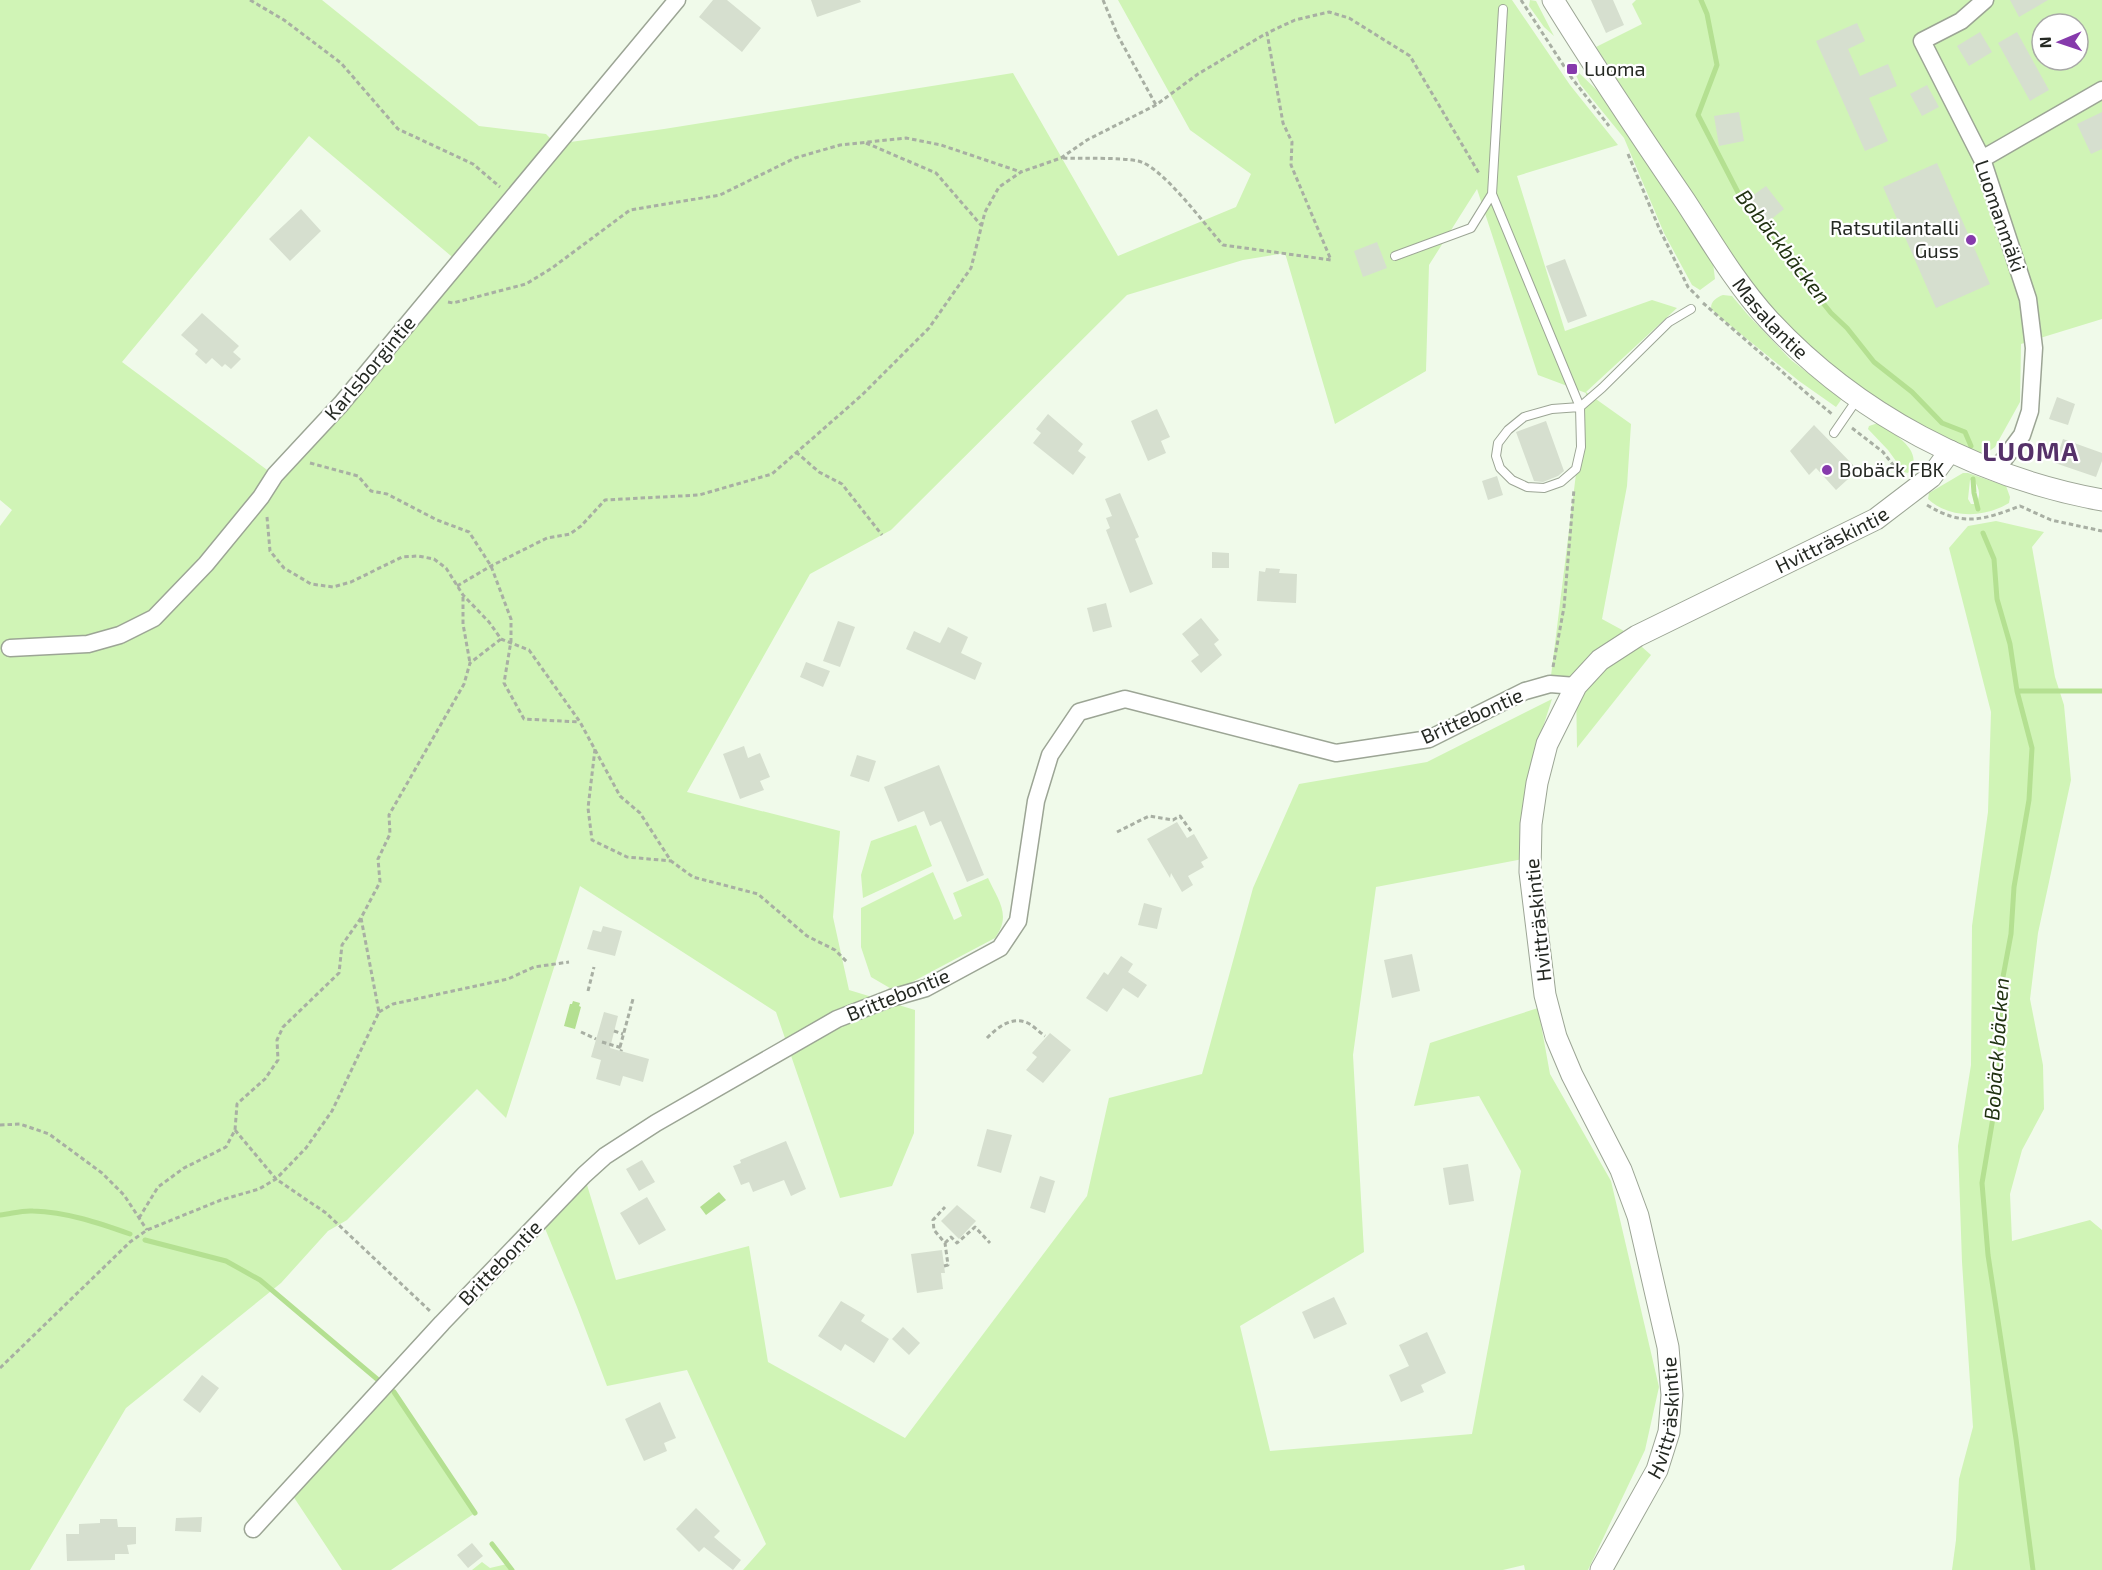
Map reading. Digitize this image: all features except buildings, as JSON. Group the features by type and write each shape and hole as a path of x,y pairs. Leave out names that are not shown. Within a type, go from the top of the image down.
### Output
{"street":[{"name":"Karlsborgintie","path":"10,648 88,644 120,635 154,618 206,564 261,497 275,475 336,409 677,0"},
{"name":"Masalantie","path":"1553,0 1748,294 1768,320 1821,370 1858,397 1927,440 1950,451 2018,480 2062,493 2102,500"},
{"name":"Luomanmäki","path":"1985,0 1961,21 1922,41 1982,159 2028,299 2034,348 2030,411 2022,435 1996,470"},
{"path":"1982,159 2102,90"},
{"name":"Hvitträskintie","path":"1601,1570 1657,1470 1669,1432 1672,1395 1668,1347 1638,1216 1621,1170 1568,1066 1556,1036 1545,995 1530,872 1537,783 1547,744 1576,686 1600,660 1637,636 1876,519 1931,477 1950,451"},
{"name":"Brittebontie","path":"253,1529 442,1323 605,1155 656,1123 837,1019 891,998 926,988 1000,948 1018,921 1036,801 1050,754 1079,712 1125,699 1336,753 1429,739 1525,691 1550,684 1576,686"}],"lane":[{"path":"1503,9 1492,194 1580,407 1581,447 1576,469 1561,482 1544,488 1527,487 1512,480 1500,468 1496,456 1498,443 1508,430 1524,417 1552,409 1580,407 1669,322 1691,309"},
{"path":"1395,256 1471,228 1492,194"},
{"path":"1834,433 1858,397"}],"path":[{"path":"250,0 284,20 341,63 398,129 473,164 512,197"},
{"path":"1103,0 1118,36 1156,105"},
{"path":"457,586 547,538 570,534 581,526 605,500 699,495 772,474 862,395 929,328 971,268 985,212 999,186 1021,172 1061,158 1087,140 1156,105 1198,74 1267,33 1295,20 1329,12 1349,18 1410,56 1492,194"},
{"path":"1061,158 1138,161 1152,167 1177,191 1223,245 1331,260 1292,165 1292,142 1283,123 1267,33"},
{"path":"429,297 453,303 526,284 552,268 630,210 720,195 795,158 840,145 906,138 941,145 1021,172"},
{"path":"865,143 936,172 981,225"},
{"path":"796,452 819,472 842,484 882,535"},
{"path":"291,458 358,476 371,491 387,494 437,520 469,532 491,566 511,619 512,641 504,683 524,719 580,722"},
{"path":"1550,684 1564,607 1576,469"},
{"path":"261,497 267,517 270,551 285,568 311,584 333,587 351,582 402,557 418,556 434,559 446,567 463,595 489,622 501,639 512,641 529,650 580,722 620,796 640,813 671,861 693,878 759,894 807,936 835,950 848,963"},
{"path":"1956,519 1976,520 2020,506 2051,520 2102,531"},
{"path":"139,1218 158,1187 184,1168 226,1147 235,1130 237,1104 265,1079 278,1060 277,1040 283,1027 339,973 342,945 361,918 380,882 378,860 390,834 389,815 464,684 470,663 464,624 463,595"},
{"path":"470,663 501,639"},
{"path":"595,749 588,808 592,840 627,857 671,861"},
{"path":"1118,832 1149,816 1173,820 1180,816 1191,831"},
{"path":"361,918 379,1012"},
{"path":"0,1368 130,1242 147,1230 221,1200 259,1189 276,1179 306,1148 332,1111 379,1012 393,1004 508,979 534,967 569,962"},
{"path":"588,991 594,967"},
{"path":"602,1042 620,1049 633,999"},
{"path":"987,1038 999,1027 1012,1021 1026,1022 1045,1036"},
{"path":"614,1031 623,1034"},
{"path":"581,1032 596,1039"},
{"path":"0,1125 20,1124 49,1134 102,1173 124,1195 147,1230"},
{"path":"235,1130 276,1179 326,1213 442,1323"},
{"path":"944,1266 948,1265 945,1243 934,1230 933,1220 945,1207"},
{"path":"945,1243 951,1237 957,1243 975,1227 990,1243"}],"shaded area":[{"path":"0,0 322,0 479,126 546,134 556,144 1013,73 1118,256 1236,207 1251,174 1190,130 1118,0 1512,0 1570,85 1618,145 1517,176 1565,331 1652,300 1677,308 1586,392 1631,424 1627,486 1602,619 1624,631 1651,655 1577,748 1576,686 1550,684 1586,393 1538,375 1477,189 1429,265 1426,371 1335,424 1285,253 1243,260 1127,295 891,530 810,574 687,792 840,831 833,917 849,990 915,1010 914,1133 892,1186 840,1198 776,1012 580,886 506,1118 477,1089 347,1220 328,1231 281,1283 126,1408 30,1570 0,1570 0,526 12,510 0,500","holes":["309,136 457,261 274,475 122,362"]},
{"path":"1530,0 1536,1 1554,36 1544,27 1529,6"},
{"name":"Ratsutilantalli Guss","path":"1636,0 2102,0 2102,319 2021,344 2020,402 1995,447 1988,452 1978,453 1922,427 1854,383 1778,318 1722,241 1596,47 1642,24 1632,4"},
{"path":"1578,72 1601,94 1713,263 1715,279 1700,290 1692,285 1664,233 1624,138 1580,84 1575,73"},
{"path":"1723,295 1732,296 1791,360 1839,397 1841,400 1836,407 1799,381 1716,314 1711,308 1712,303"},
{"path":"1878,423 1899,438 1911,451 1913,465 1908,473 1904,472 1888,450 1868,429 1869,426"},
{"path":"1963,473 1968,473 2006,486 2010,497 2009,503 1989,512 1967,514 1937,506 1928,499 1929,493","holes":["1973,479 1979,491 1975,504 1971,504 1968,499 1970,480"]},
{"path":"1996,521 2044,532 2032,547 2055,677 2064,705 2071,780 2038,933 2030,999 2043,1065 2044,1109 2022,1150 2010,1194 2012,1241 2090,1220 2102,1230 2102,1570 1952,1570 1959,1479 1973,1427 1962,1262 1958,1146 1971,1065 1972,926 1988,812 1991,712 1949,548 1968,526"},
{"path":"1552,699 1534,755 1523,859 1376,887 1353,1055 1364,1252 1240,1326 1270,1451 1472,1434 1521,1171 1479,1096 1414,1106 1430,1043 1538,1008 1550,1074 1611,1181 1659,1387 1645,1450 1588,1570 1525,1570 1524,1565 1503,1570 743,1570 766,1544 687,1370 607,1386 542,1221 584,1175 616,1280 749,1246 768,1362 905,1438 1087,1196 1109,1098 1202,1074 1253,888 1299,784 1427,762"},
{"path":"916,825 932,866 863,898 861,875 871,841"},
{"path":"933,872 954,920 962,916 953,893 988,878 1002,908 1000,930 995,938 895,991 871,977 861,947 861,908"},
{"path":"573,1001 580,1003 581,1007 575,1029 564,1026 570,1004"},
{"path":"719,1192 726,1200 706,1215 700,1207"},
{"path":"394,1392 475,1513 391,1570 342,1570 289,1490 377,1394"},
{"path":"482,1562 490,1568 507,1564 512,1570 472,1570"}],"waterway":[{"name":"Bobäckbäcken","path":"1701,0 1707,14 1717,65 1698,115 1744,204 1831,313 1847,328 1874,362 1912,392 1942,423 1965,432 1971,446"},
{"name":"Bobäck bäcken","path":"1973,479 1978,509"},
{"name":"Bobäck bäcken","path":"1983,533 1994,559 1997,599 2010,644 2017,691 2032,748 2029,800 2014,887 2011,934 2000,993 1999,1082 1982,1183 1988,1255 2033,1570"},
{"path":"2017,691 2102,691"},
{"path":"0,1215 29,1211 58,1213 130,1234"},
{"path":"145,1240 226,1261 260,1280 377,1379"},
{"path":"394,1392 475,1513"},
{"path":"492,1544 512,1570"}],"place":[{"name":"Luoma","path":"1572,69"},
{"name":"Ratsutilantalli Guss","path":"1971,240"},
{"name":"Bobäck FBK","path":"1827,470"}],"district":[{"name":"LUOMA","path":"2031,452"}]}
